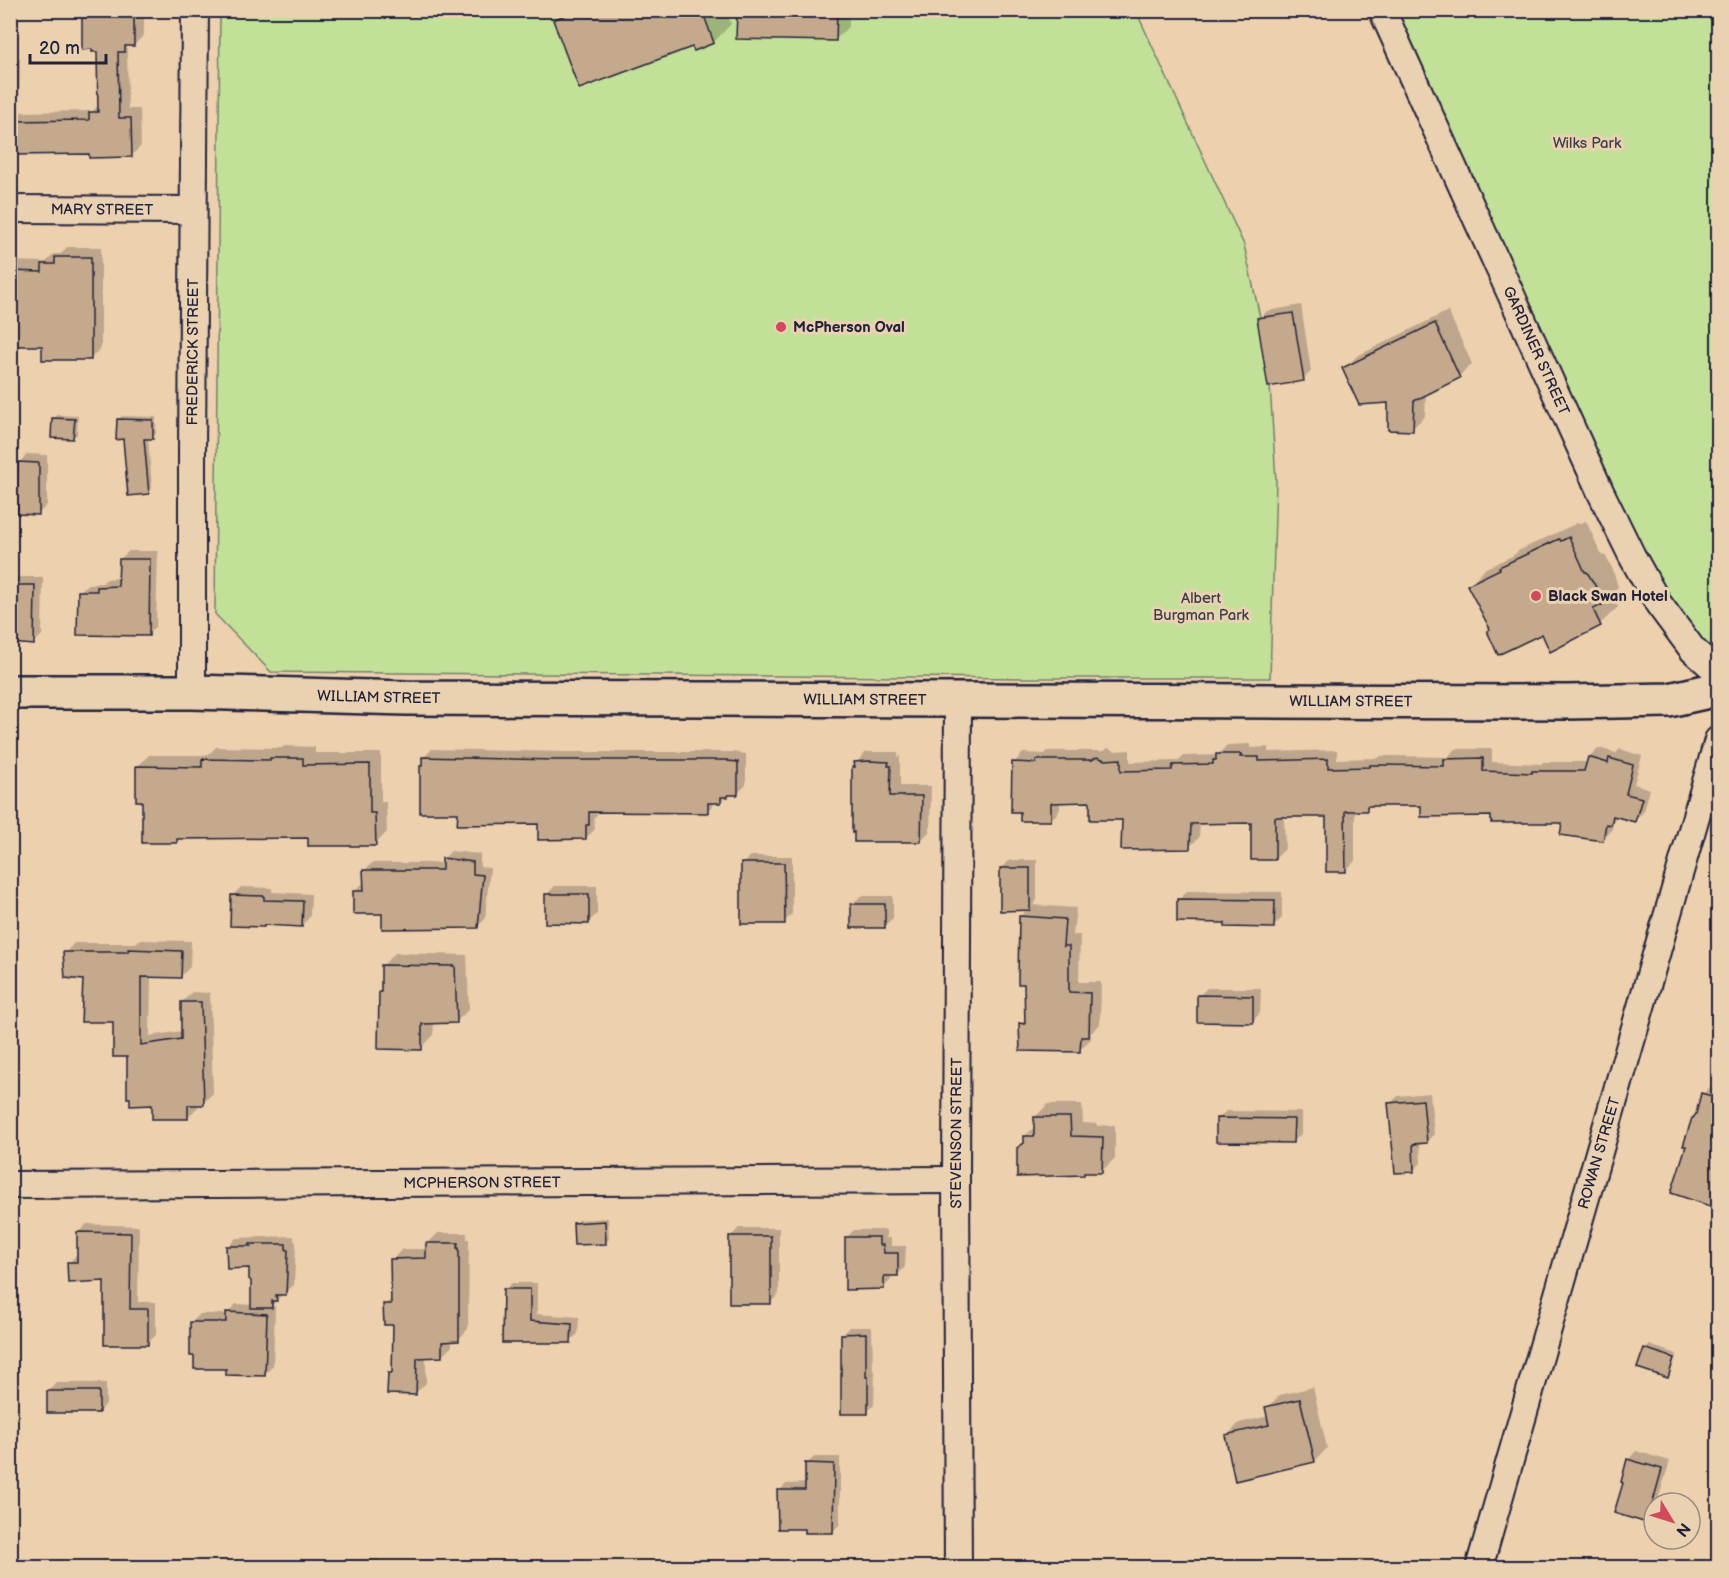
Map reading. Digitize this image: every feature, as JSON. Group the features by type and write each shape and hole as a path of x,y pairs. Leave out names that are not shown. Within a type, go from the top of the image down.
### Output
{"street":[{"name":"FREDERICK STREET","path":"192,692 195,10"},
{"name":"GARDINER STREET","path":"1382,10 1601,493 1632,556 1658,603 1693,650 1719,672"},
{"name":"MARY STREET","path":"10,209 193,210"},
{"name":"WILLIAM STREET","path":"10,692 192,692 406,698 1567,702 1669,699 1719,689"},
{"name":"STEVENSON STREET","path":"958,699 956,1180 958,1568"},
{"name":"ROWAN STREET","path":"1479,1568 1719,740"},
{"name":"MCPHERSON STREET","path":"10,1185 956,1180"}],"green space":[{"name":"McPherson Oval","path":"220,11 1136,11 1244,245 1268,353 1276,481 1270,678 271,672 215,614"},
{"name":"Wilks Park","path":"1382,11 1718,11 1718,672 1658,603"}],"building":[{"path":"92,10 134,10 134,46 125,46 125,52 118,52 119,118 131,118 132,157 89,158 89,154 10,155 10,121 89,120 89,112 98,112 97,52 92,52 92,49 82,50 82,12 92,12"},
{"path":"578,10 702,10 714,43 694,51 692,47 579,89 553,20"},
{"path":"737,10 837,10 836,41 736,39"},
{"path":"55,257 91,257 91,360 42,360 42,346 10,346 10,271 42,272 42,264 55,264"},
{"path":"1293,313 1304,381 1268,387 1257,318"},
{"path":"1435,323 1460,378 1414,401 1413,431 1388,430 1388,403 1359,405 1342,368"},
{"path":"52,418 75,419 73,439 51,438"},
{"path":"117,419 153,420 153,439 144,439 149,494 128,496 123,439 116,440"},
{"path":"18,462 39,463 39,515 17,514"},
{"name":"Black Swan Hotel","path":"1569,537 1585,572 1596,587 1602,605 1593,609 1601,626 1550,652 1542,634 1498,655 1487,631 1490,629 1467,585 1500,569 1499,567 1559,539 1561,541"},
{"path":"119,559 150,559 149,636 77,635 78,591 97,591 97,587 118,586"},
{"path":"10,585 35,585 34,645 10,643"},
{"path":"1216,754 1241,754 1240,757 1259,757 1259,761 1328,759 1328,768 1370,767 1370,765 1444,766 1444,759 1483,758 1483,771 1532,773 1532,771 1584,771 1588,757 1608,763 1609,758 1633,765 1626,794 1642,798 1635,822 1613,816 1611,825 1606,824 1603,841 1560,835 1562,823 1491,823 1491,816 1421,817 1421,806 1367,806 1367,811 1345,811 1346,872 1326,872 1326,817 1275,817 1275,860 1251,860 1251,823 1191,824 1190,849 1121,850 1122,820 1090,820 1090,802 1051,803 1051,821 1020,821 1020,812 1011,812 1012,762 1092,760 1097,757 1105,760 1121,759 1121,771 1172,770 1173,765 1213,764"},
{"path":"422,757 728,760 738,762 738,795 721,797 721,803 708,803 708,813 589,812 586,839 538,840 538,824 457,825 458,813 420,813"},
{"path":"270,758 303,758 303,765 370,764 370,813 375,813 376,846 308,846 308,838 177,839 177,843 142,843 142,801 136,801 136,766 202,767 202,759 270,760"},
{"path":"854,762 889,762 888,766 891,766 890,796 922,796 921,842 854,842 852,767 855,767"},
{"path":"442,858 473,862 473,874 483,875 478,928 382,929 382,914 353,914 353,891 364,891 363,870 442,870"},
{"path":"741,863 784,863 785,924 741,924"},
{"path":"1000,868 1030,868 1030,910 1000,911"},
{"path":"545,894 589,894 589,924 545,923"},
{"path":"231,895 264,896 264,900 303,901 302,927 230,926"},
{"path":"1177,899 1275,900 1274,928 1225,927 1225,923 1177,922"},
{"path":"851,904 885,904 885,928 851,928"},
{"path":"1019,916 1065,919 1063,946 1069,946 1069,992 1090,993 1089,1037 1081,1037 1080,1052 1020,1051 1019,1023 1025,1024 1024,984 1018,984"},
{"path":"128,949 182,951 181,978 141,977 141,1045 181,1039 181,1002 201,1002 204,1105 188,1105 188,1119 152,1119 152,1105 130,1106 130,1098 127,1098 127,1057 113,1057 113,1022 81,1022 83,980 65,978 63,952 128,952"},
{"path":"381,965 455,966 457,1023 422,1024 422,1050 378,1049"},
{"path":"1197,995 1253,996 1253,1023 1197,1022"},
{"path":"1701,1093 1719,1098 1719,1209 1671,1193 1686,1146 1683,1146 1692,1118 1696,1114"},
{"path":"1423,1100 1427,1143 1413,1144 1414,1172 1395,1173 1388,1103"},
{"path":"1034,1117 1070,1117 1071,1136 1103,1137 1102,1173 1017,1177 1017,1148 1024,1143 1024,1136 1034,1136"},
{"path":"1216,1118 1294,1119 1293,1143 1216,1142"},
{"path":"605,1221 606,1244 574,1245 573,1223"},
{"path":"77,1232 131,1233 130,1309 148,1309 148,1345 104,1345 104,1281 68,1283 67,1262 77,1262"},
{"path":"729,1236 771,1236 771,1304 729,1304"},
{"path":"845,1237 879,1237 879,1245 883,1245 884,1253 898,1253 898,1276 884,1276 884,1289 845,1290"},
{"path":"426,1243 458,1243 459,1341 442,1342 442,1357 417,1358 416,1395 387,1394 388,1373 392,1373 393,1325 384,1325 383,1304 391,1304 390,1259 426,1258"},
{"path":"250,1244 286,1244 288,1250 286,1295 276,1295 277,1301 272,1301 272,1308 251,1308 249,1268 227,1269 226,1246 251,1246"},
{"path":"503,1289 530,1289 530,1321 572,1324 571,1343 502,1343"},
{"path":"226,1312 267,1314 265,1376 226,1375 226,1369 194,1369 194,1356 190,1356 190,1322 226,1322"},
{"path":"866,1333 868,1414 841,1414 841,1334"},
{"path":"1644,1348 1674,1358 1668,1378 1637,1368"},
{"path":"47,1391 99,1391 99,1413 47,1413"},
{"path":"1300,1399 1315,1462 1235,1481 1225,1435 1269,1425 1265,1407"},
{"path":"1627,1459 1662,1469 1656,1491 1642,1491 1642,1521 1614,1513 1623,1483 1621,1482"},
{"path":"805,1463 834,1464 833,1533 805,1533 805,1529 778,1529 777,1490 805,1490"}],"place":[{"name":"McPherson Oval","path":"781,327"},
{"name":"Black Swan Hotel","path":"1536,596"}],"park label":[{"name":"Albert Burgman Park","path":"1201,606"}]}
